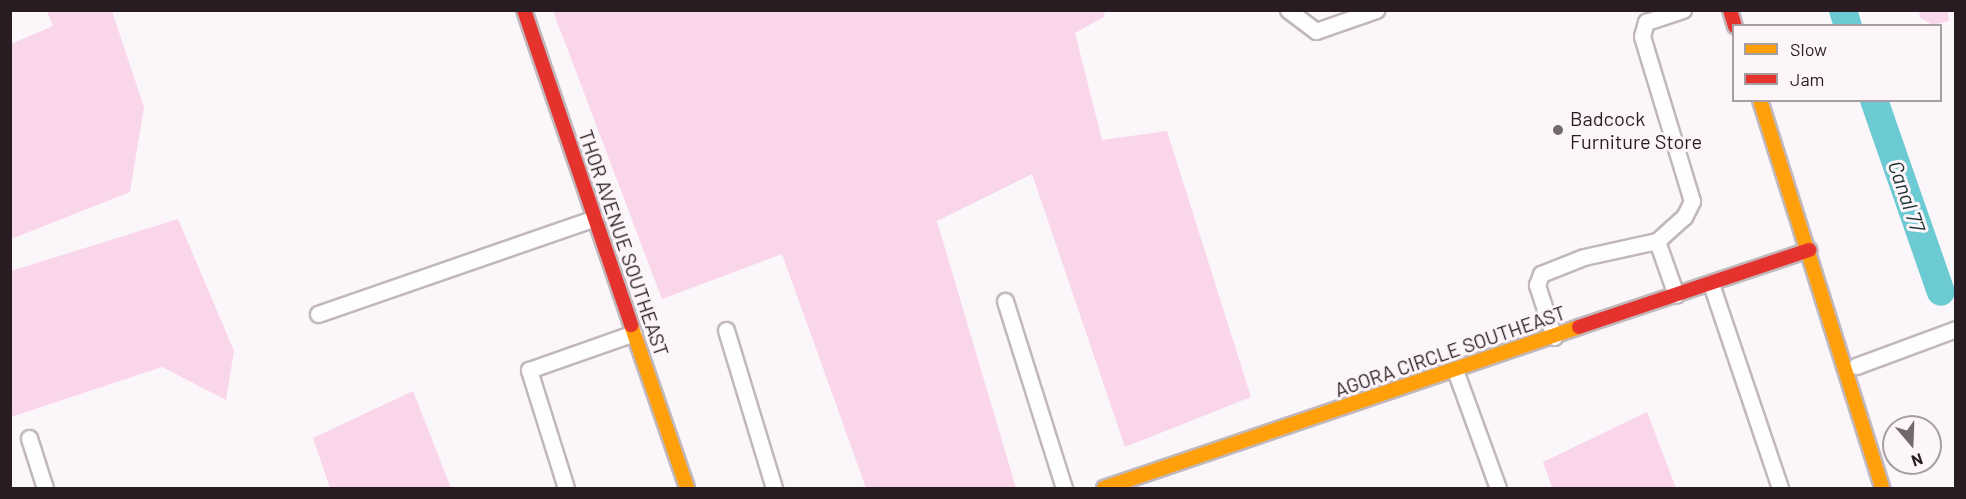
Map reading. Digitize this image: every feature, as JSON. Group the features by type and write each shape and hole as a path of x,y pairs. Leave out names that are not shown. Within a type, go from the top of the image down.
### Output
{"street":[{"name":"THOR AVENUE SOUTHEAST","path":"524,10 687,489"},
{"path":"1761,102 1809,250 1882,489"},
{"path":"1809,250 1877,418"},
{"name":"AGORA CIRCLE SOUTHEAST","path":"1104,489 1809,250"}],"lane":[{"path":"1288,10 1316,31 1376,10"},
{"path":"1554,337 1537,285 1541,274 1584,257 1657,241 1684,217 1692,201 1642,36 1646,22 1683,10"},
{"path":"318,314 595,218"},
{"path":"1657,241 1676,295"},
{"path":"1711,284 1780,489"},
{"path":"1005,301 1064,489"},
{"path":"1856,366 1956,329"},
{"path":"726,330 774,489"},
{"path":"566,489 529,370 634,333"},
{"path":"1455,370 1498,489"},
{"path":"29,438 45,489"}],"shaded area":[{"path":"47,11 112,11 144,107 130,192 11,239 11,44 53,26"},
{"path":"553,11 1105,11 1104,17 1075,33 1102,140 1167,131 1251,397 1125,447 1032,174 937,221 1016,488 866,488 782,254 662,299"},
{"path":"1919,11 1948,11 1949,21 1931,24 1920,18"},
{"path":"178,219 234,351 226,400 162,367 11,417 11,271"},
{"path":"413,391 451,488 330,488 313,438"},
{"path":"1647,412 1676,488 1552,488 1543,462"}],"waterway":[{"name":"Canal 77","path":"1843,10 1847,24"},
{"name":"Canal 77","path":"1875,102 1941,292"}],"traffic: slow":[{"path":"1761,102 1882,488"},
{"path":"631,325 687,488"},
{"path":"1104,488 1579,327"}],"traffic: jam":[{"path":"524,10 631,325"},
{"path":"1730,10 1734,24"},
{"path":"1579,327 1809,250"}],"place":[{"name":"Badcock Furniture Store","path":"1558,130"}]}
